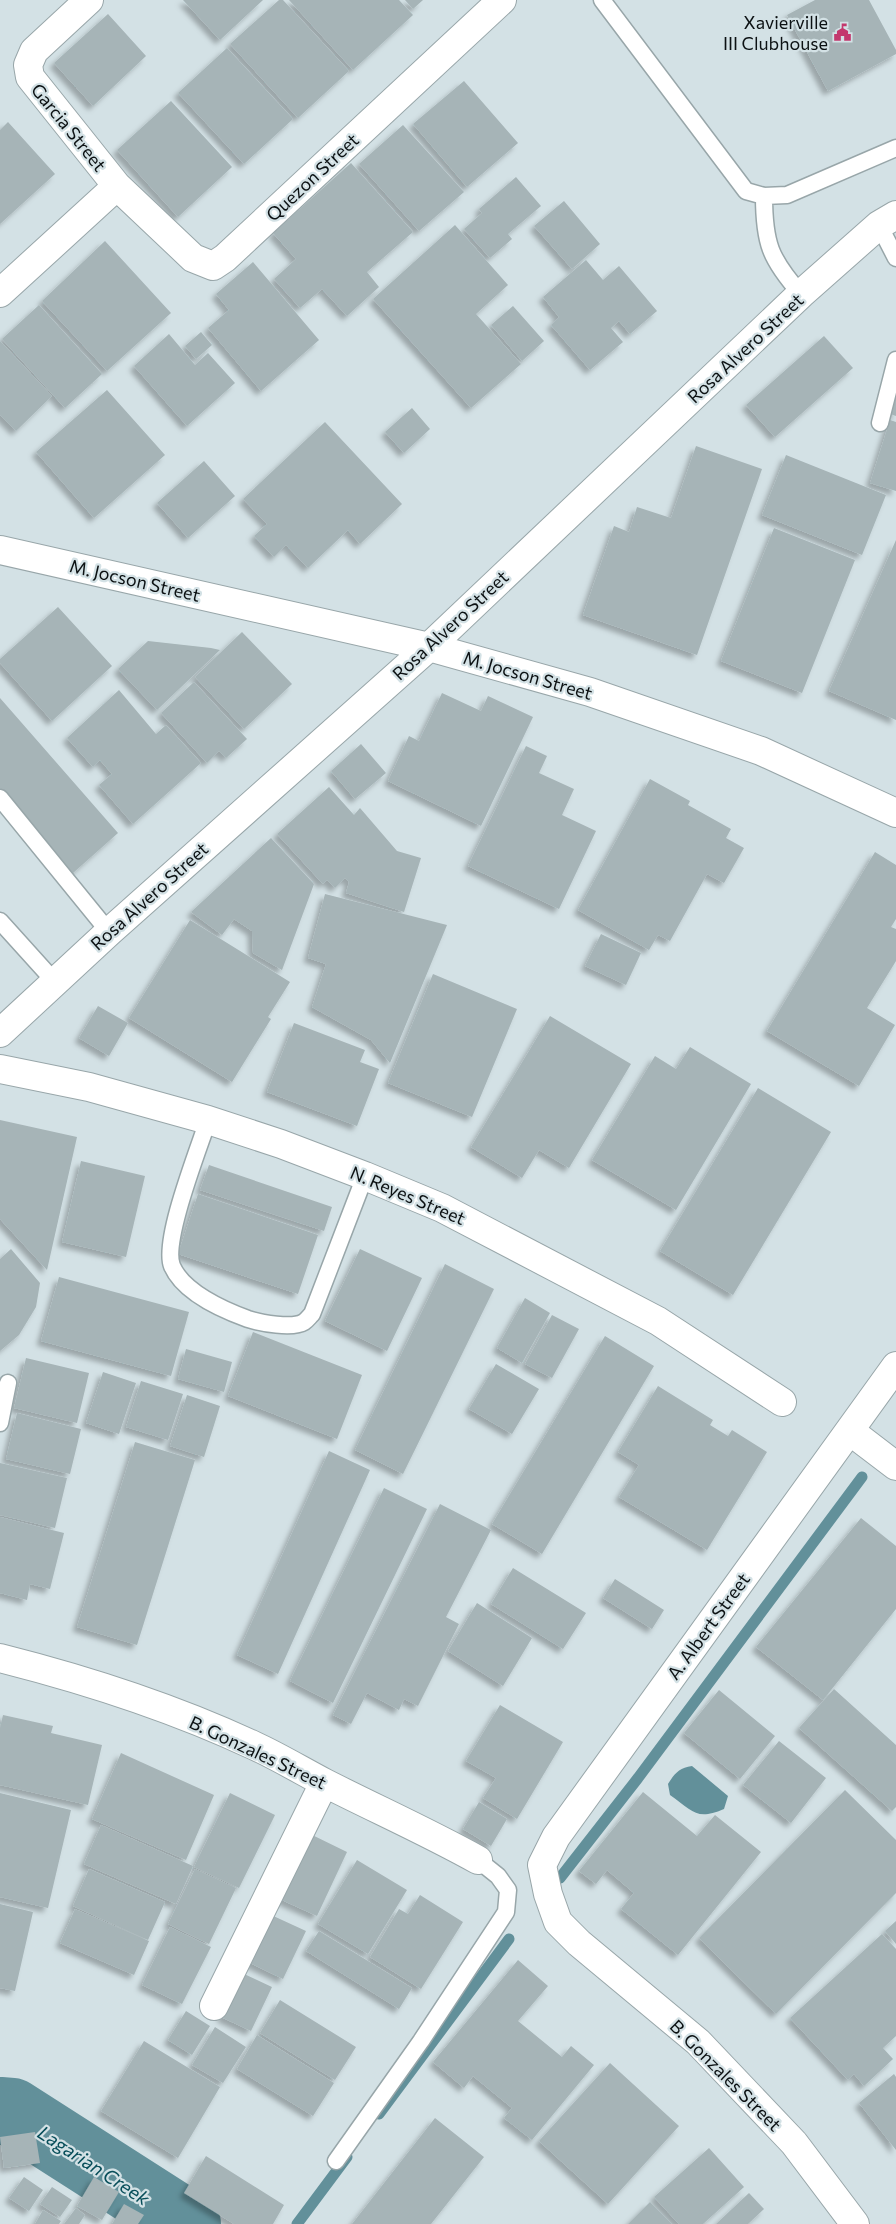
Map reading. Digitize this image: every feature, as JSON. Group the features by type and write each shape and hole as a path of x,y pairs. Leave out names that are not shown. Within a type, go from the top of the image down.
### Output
{"street":[{"name":"Garcia Street","path":"89,0 34,51 28,65 28,71 30,77 117,186"},
{"name":"Quezon Street","path":"117,186 194,258 213,266 225,258 502,0"},
{"path":"0,293 117,186"},
{"name":"Rosa Alvero Street","path":"0,1033 109,932 429,647 801,294 888,220"},
{"name":"M. Jocson Street","path":"0,550 429,647 590,692 760,750 896,813"},
{"name":"N. Reyes Street","path":"0,1069 89,1088 208,1120 365,1176 442,1208 649,1317 782,1402"},
{"name":"A. Albert Street","path":"548,1894 542,1865 556,1837 896,1366"},
{"path":"850,1430 896,1466"},
{"name":"B. Gonzales Street","path":"0,1660 130,1696 255,1746 324,1783 437,1837 478,1860"},
{"path":"214,2006 324,1783"},
{"name":"B. Gonzales Street","path":"548,1894 558,1922 579,1943 698,2042 794,2143 855,2224"}],"lane":[{"path":"602,0 746,191 764,196 788,195 896,148"},
{"path":"764,196 764,228 770,251 785,276 801,294"},
{"path":"888,220 896,258"},
{"path":"880,423 896,360"},
{"path":"0,798 109,932"},
{"path":"0,921 55,982"},
{"path":"208,1120 175,1222 170,1248 172,1266 186,1284 200,1296 250,1320 275,1325 291,1325 302,1323 312,1314 365,1176"},
{"path":"0,1423 8,1383"},
{"path":"336,2161 421,2041 506,1912 508,1890 498,1876 478,1860"}],"water":[{"path":"692,1766 728,1796 724,1809 715,1813 701,1814 690,1810 670,1795 668,1784 673,1777 681,1770"}],"building":[{"path":"183,0 263,0 220,40"},
{"path":"279,0 283,0 349,71 298,118 230,44"},
{"path":"289,0 399,0 413,15 353,70"},
{"path":"405,0 423,0 413,9"},
{"name":"Xavierville III Clubhouse","path":"815,0 869,0 896,50 896,54 828,91 787,15"},
{"path":"108,14 146,56 93,106 54,63"},
{"path":"227,48 293,119 244,164 178,93"},
{"path":"464,81 518,143 467,187 413,124"},
{"path":"171,101 232,167 178,217 117,150"},
{"path":"8,122 55,174 0,224 0,130"},
{"path":"403,125 464,192 419,231 359,164"},
{"path":"351,163 413,232 367,272 379,287 347,316 322,289 300,308 274,279 296,259 273,233"},
{"path":"516,177 541,206 508,234 512,239 490,258 464,229 482,213 479,209"},
{"path":"564,201 600,244 572,269 534,226"},
{"path":"455,225 508,285 476,314 521,364 471,408 373,299"},
{"path":"105,241 171,313 107,371 42,301"},
{"path":"586,260 603,280 619,266 657,311 630,334 619,321 611,328 623,342 590,370 551,325 559,317 543,297"},
{"path":"253,262 319,340 261,391 208,328 229,310 216,294"},
{"path":"39,305 102,374 65,408 2,339"},
{"path":"513,306 544,341 522,361 491,325"},
{"path":"201,332 212,345 196,359 185,346"},
{"path":"169,334 195,365 208,353 235,383 187,426 134,366"},
{"path":"824,336 853,368 775,437 746,405"},
{"path":"0,341 52,396 16,431 0,415"},
{"path":"896,389 896,416 887,413"},
{"path":"107,390 165,455 94,518 36,452"},
{"path":"412,408 430,429 404,453 385,432"},
{"path":"890,420 896,422 896,491 870,483"},
{"path":"325,422 402,504 360,544 348,530 308,568 286,545 274,557 254,536 267,524 243,499"},
{"path":"696,446 762,469 697,655 583,615 614,526 629,532 637,507 671,518"},
{"path":"786,455 886,495 862,555 762,515"},
{"path":"204,461 235,496 188,538 157,503"},
{"path":"774,528 855,560 802,693 721,661"},
{"path":"896,540 896,720 829,691"},
{"path":"58,607 112,666 52,721 0,663 0,659"},
{"path":"242,632 292,684 244,729 195,677"},
{"path":"148,641 220,650 157,710 118,669"},
{"path":"194,682 247,739 226,758 219,751 207,763 161,713"},
{"path":"119,690 156,734 166,725 201,763 133,824 99,785 112,774 100,760 93,767 67,738"},
{"path":"442,693 481,711 488,696 533,717 481,826 388,781 409,736 419,741"},
{"path":"0,698 118,833 73,873 0,788"},
{"path":"361,744 386,773 355,799 331,771"},
{"path":"526,746 547,756 539,773 574,789 562,815 596,831 559,909 468,866"},
{"path":"650,779 690,801 688,805 731,829 726,838 744,848 724,883 707,874 670,941 658,935 649,950 578,910"},
{"path":"329,787 354,815 360,808 397,851 421,858 404,912 346,893 349,882 345,878 335,888 327,880 323,884 277,834"},
{"path":"271,838 314,884 282,970 253,953 252,931 234,919 222,935 191,912"},
{"path":"875,852 896,865 896,919 891,927 896,929 896,961 867,1008 895,1025 859,1086 767,1031"},
{"path":"325,894 447,925 390,1063 371,1040 312,1007 326,964 308,958"},
{"path":"190,920 290,982 268,1017 271,1019 232,1082 129,1018"},
{"path":"601,934 641,953 626,985 585,966"},
{"path":"433,974 517,1009 472,1117 388,1083"},
{"path":"98,1006 128,1023 109,1056 79,1038"},
{"path":"550,1016 631,1064 569,1168 539,1150 522,1178 471,1147"},
{"path":"294,1023 365,1050 360,1062 379,1069 357,1126 267,1092"},
{"path":"690,1047 751,1084 676,1210 592,1160 655,1056 676,1069"},
{"path":"758,1088 831,1132 733,1295 660,1251"},
{"path":"0,1120 77,1137 47,1270 0,1219"},
{"path":"81,1161 145,1176 126,1257 62,1242"},
{"path":"209,1165 332,1207 324,1231 200,1190"},
{"path":"198,1194 318,1235 298,1294 178,1254"},
{"path":"11,1249 40,1283 36,1307 19,1335 0,1351 0,1259"},
{"path":"360,1249 422,1278 387,1351 325,1321"},
{"path":"445,1264 494,1289 403,1474 355,1450"},
{"path":"59,1277 189,1312 171,1376 41,1341"},
{"path":"525,1298 550,1313 522,1363 497,1348"},
{"path":"552,1315 579,1329 552,1378 525,1364"},
{"path":"253,1332 362,1375 337,1439 228,1396"},
{"path":"605,1336 654,1366 542,1554 492,1524"},
{"path":"186,1349 232,1362 224,1392 178,1379"},
{"path":"26,1358 89,1373 77,1423 14,1408"},
{"path":"496,1364 539,1389 512,1434 469,1409"},
{"path":"103,1372 136,1383 119,1434 86,1423"},
{"path":"141,1381 183,1394 168,1440 126,1427"},
{"path":"658,1386 713,1420 710,1425 728,1436 732,1430 767,1452 707,1550 619,1497 639,1465 618,1452"},
{"path":"187,1395 220,1406 204,1457 170,1446"},
{"path":"17,1413 81,1429 70,1474 6,1459"},
{"path":"135,1442 195,1460 137,1645 77,1627"},
{"path":"329,1451 370,1470 278,1674 237,1655"},
{"path":"0,1463 67,1478 55,1528 0,1515"},
{"path":"384,1488 427,1509 333,1703 290,1681"},
{"path":"440,1504 491,1530 446,1617 459,1624 418,1706 404,1699 399,1710 367,1693 351,1724 333,1715"},
{"path":"0,1517 64,1533 50,1589 30,1584 27,1600 0,1593"},
{"path":"861,1518 896,1546 896,1609 823,1700 756,1647"},
{"path":"513,1568 586,1613 563,1649 491,1604"},
{"path":"615,1579 664,1610 652,1629 603,1598"},
{"path":"477,1603 532,1638 503,1686 448,1651"},
{"path":"834,1689 896,1745 896,1807 892,1811 799,1728"},
{"path":"719,1690 775,1736 740,1779 684,1733"},
{"path":"500,1705 563,1742 517,1819 483,1798 496,1778 466,1761"},
{"path":"3,1715 53,1726 51,1733 102,1745 88,1805 0,1785 0,1728"},
{"path":"779,1741 826,1778 791,1823 743,1785"},
{"path":"121,1753 214,1795 186,1860 92,1819"},
{"path":"845,1790 896,1840 896,1893 776,2014 699,1938"},
{"path":"643,1792 697,1836 715,1815 761,1852 678,1955 621,1909 634,1893 607,1870 596,1884 579,1871"},
{"path":"0,1793 71,1810 48,1908 0,1897"},
{"path":"230,1793 275,1815 239,1888 194,1867"},
{"path":"479,1802 507,1819 491,1846 463,1829"},
{"path":"101,1825 193,1866 176,1904 84,1864"},
{"path":"304,1831 347,1852 317,1916 273,1896"},
{"path":"357,1860 407,1890 368,1954 318,1924"},
{"path":"89,1869 165,1902 148,1940 73,1906"},
{"path":"195,1869 236,1888 209,1944 168,1924"},
{"path":"420,1895 463,1922 421,1989 370,1957 399,1909 408,1914"},
{"path":"0,1904 33,1912 15,1991 0,1988"},
{"path":"75,1909 149,1941 134,1975 60,1943"},
{"path":"269,1914 306,1931 283,1979 246,1961"},
{"path":"896,1921 896,1944 885,1931"},
{"path":"170,1927 211,1947 182,2004 142,1985"},
{"path":"319,1931 412,1988 399,2009 306,1951"},
{"path":"882,1934 896,1949 896,2036 883,2048 893,2059 864,2086 854,2074 848,2080 790,2018"},
{"path":"518,1960 548,1986 518,2021 562,2057 571,2046 594,2065 532,2140 504,2118 512,2108 473,2076 464,2088 433,2062"},
{"path":"242,1973 272,1987 251,2031 221,2017"},
{"path":"280,2000 356,2047 335,2080 260,2033"},
{"path":"186,2011 210,2026 192,2055 168,2040"},
{"path":"215,2027 246,2047 223,2083 192,2065"},
{"path":"257,2035 334,2083 313,2116 237,2069"},
{"path":"144,2041 220,2087 178,2158 101,2111"},
{"path":"610,2063 679,2126 608,2204 539,2141"},
{"path":"894,2074 896,2077 896,2150 859,2103"},
{"path":"435,2118 484,2157 431,2224 352,2224"},
{"path":"35,2132 40,2163 4,2168 0,2137"},
{"path":"709,2148 744,2187 703,2224 679,2224 654,2197"},
{"path":"206,2156 284,2205 273,2224 234,2224 184,2193"},
{"path":"24,2177 43,2190 29,2211 9,2198"},
{"path":"94,2177 119,2192 102,2220 77,2206"},
{"path":"52,2187 72,2200 60,2217 40,2204"},
{"path":"749,2193 764,2209 748,2224 716,2224"},
{"path":"650,2202 672,2224 628,2224"},
{"path":"124,2204 144,2215 138,2224 112,2224"},
{"path":"76,2208 85,2215 79,2224 64,2224"},
{"path":"43,2210 61,2221 59,2224 35,2224"}],"waterway":[{"path":"560,1878 638,1778 862,1477"},
{"path":"379,2114 509,1939"},
{"name":"Lagarian Creek","path":"0,2111 12,2112 187,2224"},
{"path":"297,2224 347,2157"}],"place":[{"name":"Xavierville III Clubhouse","path":"842,32"}]}
